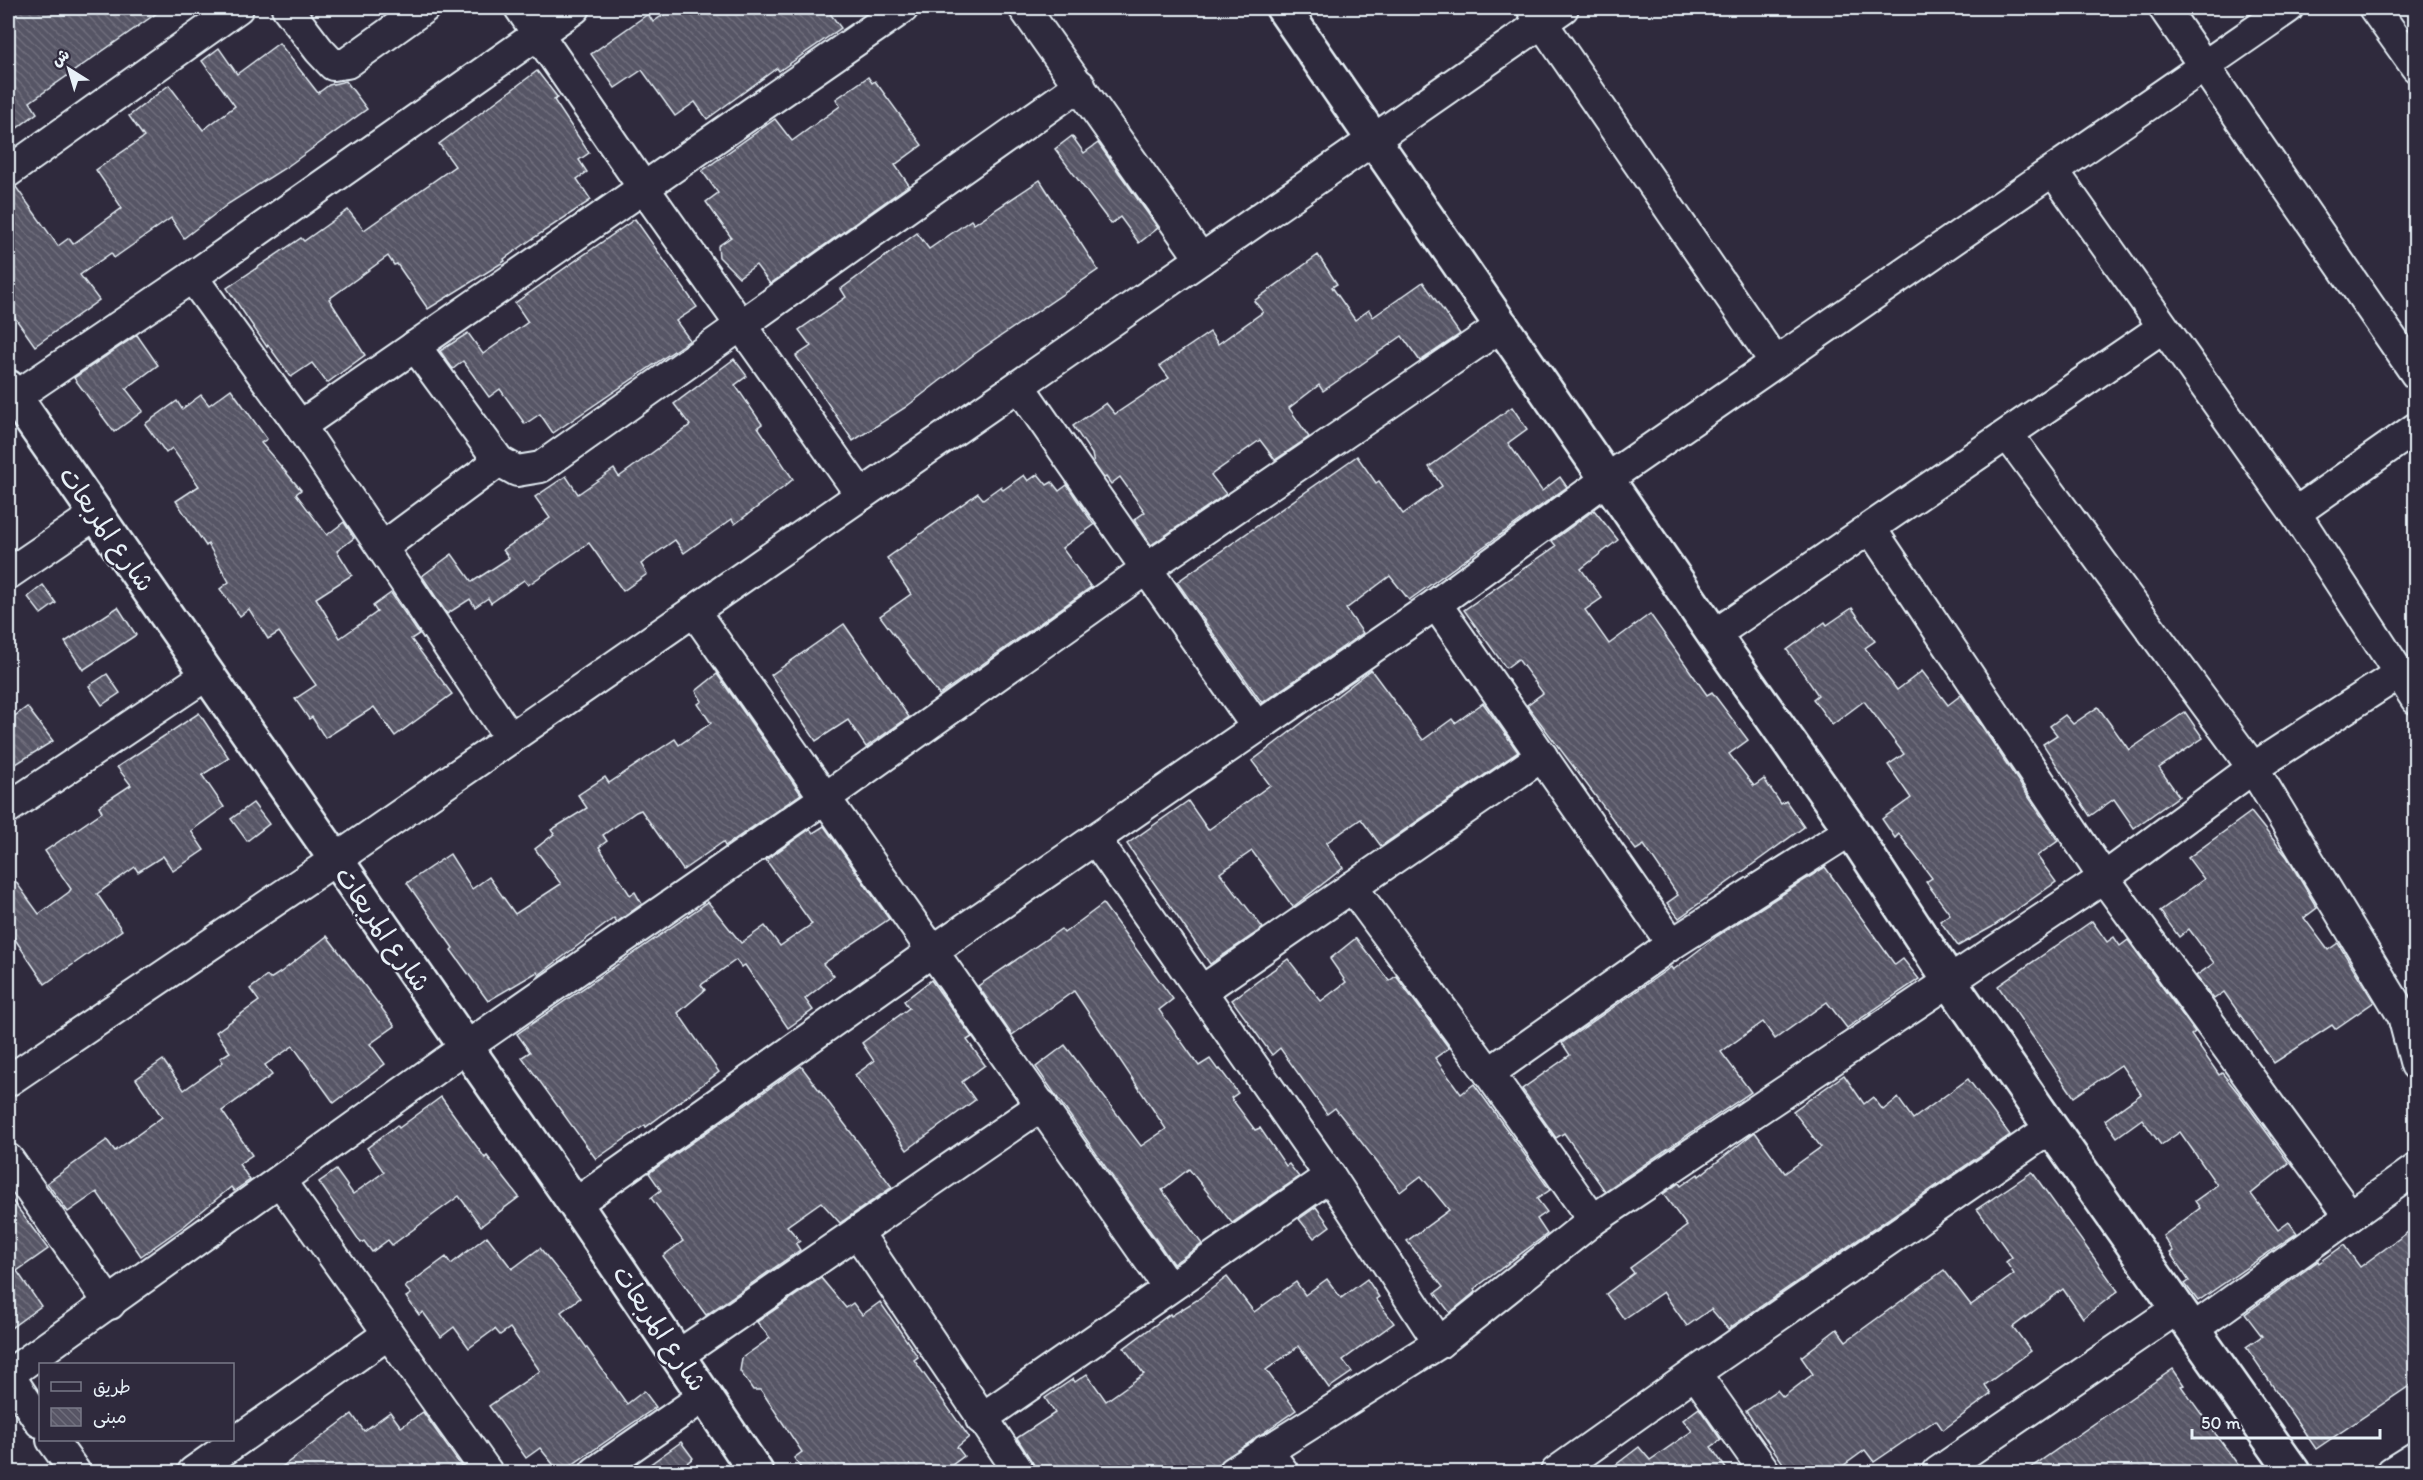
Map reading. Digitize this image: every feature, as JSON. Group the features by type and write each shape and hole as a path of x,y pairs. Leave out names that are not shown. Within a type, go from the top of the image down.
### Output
{"street":[{"path":"8,172 238,8"},
{"path":"287,8 319,50 333,64 347,63 424,8"},
{"path":"520,8 643,187 741,323 800,412 861,495"},
{"path":"11,392 192,277 575,8"},
{"path":"300,426 903,8"},
{"path":"1024,8 1201,259"},
{"path":"1283,8 1714,635 1851,830 1949,980 2051,1128 2293,1473"},
{"path":"2164,8 2415,374"},
{"path":"575,1203 934,950 1436,604 1607,479 2288,8"},
{"path":"2373,8 2415,67"},
{"path":"8,1081 335,860 1019,386 1374,139 1546,12 1775,362"},
{"path":"415,346 499,461 518,471 541,467 741,323 1080,85"},
{"path":"2054,172 2162,328 2295,513 2415,699"},
{"path":"192,277 300,426 510,738"},
{"path":"39,1420 8,1374 110,1304 466,1047 825,798 1146,569 1503,325"},
{"path":"1714,635 2162,328"},
{"path":"1019,386 1256,726"},
{"name":"شارع المربعات","path":"11,392 575,1203 677,1356 706,1395 756,1473"},
{"path":"2295,513 2415,428"},
{"path":"2008,435 2253,768 2403,1016 2415,1065"},
{"path":"382,547 499,461"},
{"path":"8,574 96,514"},
{"path":"1871,529 2104,878 2350,1216"},
{"path":"1436,604 1672,944"},
{"path":"694,611 934,950 1168,1287"},
{"path":"1234,1473 1274,1461 1439,1343 1593,1221 2104,878 2253,768 2400,673"},
{"path":"8,808 208,674"},
{"path":"1203,990 1542,756"},
{"path":"1489,1072 1672,944 1851,830"},
{"path":"1095,839 1203,990 1330,1176 1439,1343"},
{"path":"1352,887 1489,1072 1593,1221"},
{"path":"677,1356 1042,1105"},
{"path":"1556,1473 1695,1373 2051,1128"},
{"path":"8,1159 110,1304"},
{"path":"1938,1473 2350,1216 2415,1169"},
{"path":"981,1419 1330,1176"},
{"path":"280,1181 487,1473"},
{"path":"857,1232 1018,1473"},
{"path":"193,1473 388,1334"},
{"path":"1695,1373 1766,1473"},
{"path":"594,1473 706,1395"},
{"path":"53,1441 75,1473"},
{"path":"2392,1473 2415,1456"}],"building":[{"path":"8,8 164,8 30,102 37,113 8,135"},
{"path":"673,8 826,8 841,28 779,71 777,68 707,119 695,102 675,116 642,70 615,88 591,54 648,14 653,22"},
{"path":"279,43 318,93 329,85 346,81 367,109 288,166 228,204 184,238 171,218 114,258 111,253 80,275 99,300 35,346 8,308 8,189 16,187 58,246 69,238 73,244 122,208 96,170 144,137 129,116 169,85 203,130 235,106 202,61 219,48 237,74"},
{"path":"537,71 558,98 554,100 589,153 579,160 587,172 577,179 591,200 532,239 504,259 505,261 428,309 397,264 394,265 388,256 329,299 365,355 327,383 312,363 291,377 268,345 267,347 227,288 301,238 304,241 348,210 364,230 455,166 439,144"},
{"path":"868,77 872,83 875,81 922,145 895,165 909,185 770,284 756,265 739,277 719,257 718,246 731,237 706,202 718,193 702,171 775,119 792,141 840,106 836,99"},
{"path":"1072,136 1084,153 1098,143 1158,228 1139,243 1120,217 1111,224 1055,149"},
{"path":"1040,180 1098,270 976,353 906,407 853,441 796,356 811,346 799,330 846,297 841,289 917,233 929,249 971,220 974,224"},
{"path":"635,219 697,307 676,321 690,340 553,433 540,414 525,424 500,389 489,397 463,361 453,369 440,351 468,333 483,354 528,322 515,303"},
{"path":"1318,255 1337,284 1332,287 1355,320 1369,310 1373,317 1423,282 1460,334 1420,361 1402,336 1323,391 1319,385 1289,408 1309,437 1275,460 1260,440 1211,475 1226,494 1151,545 1134,520 1145,512 1120,477 1111,484 1106,477 1104,478 1094,464 1092,454 1073,426 1106,403 1115,414 1169,378 1160,366 1210,332 1218,344 1263,312 1254,301"},
{"path":"137,335 158,365 126,389 143,411 114,432 74,378"},
{"path":"734,359 747,376 735,385 762,424 758,427 793,479 784,487 735,524 732,519 684,553 675,540 641,564 647,574 623,591 589,543 528,585 524,580 491,603 488,598 475,607 470,599 447,614 422,576 452,554 472,582 509,558 503,550 550,518 535,497 566,476 578,494 614,469 619,477 690,425 674,404"},
{"path":"231,389 267,439 261,443 301,490 296,494 327,535 344,522 354,538 337,551 352,575 316,598 340,638 377,612 373,606 391,593 419,634 411,639 452,694 395,736 374,707 325,738 312,717 309,719 295,699 316,685 279,632 268,639 249,609 240,616 220,589 229,582 208,544 206,546 176,501 199,486 172,448 166,453 145,424 177,401 182,409 201,395 209,405"},
{"path":"1512,407 1527,429 1508,443 1542,491 1560,477 1567,487 1409,600 1390,576 1346,609 1363,633 1262,703 1177,582 1357,456 1376,483 1379,481 1403,514 1442,486 1429,467"},
{"path":"1038,474 1047,485 1052,482 1059,491 1067,485 1094,525 1062,548 1091,587 939,695 880,616 911,594 887,558 978,493 983,499 1001,486 1003,490 1024,475 1028,481"},
{"path":"1594,510 1618,540 1581,569 1602,598 1585,610 1609,644 1650,614 1707,695 1712,692 1748,740 1729,754 1754,786 1764,779 1781,804 1786,801 1804,827 1679,918 1667,903 1678,895 1644,845 1636,850 1527,705 1543,693 1518,659 1506,668 1464,610 1556,546 1552,541"},
{"path":"43,585 56,603 41,614 28,597"},
{"path":"118,607 136,635 83,670 65,642"},
{"path":"1852,608 1875,641 1865,648 1897,690 1922,671 1948,705 1961,695 2058,841 2037,856 2056,882 1992,927 1958,946 1940,921 1950,914 1926,882 1932,878 1899,834 1895,838 1882,819 1911,798 1888,765 1904,754 1864,701 1832,725 1813,699 1818,695 1787,650 1825,622 1827,625"},
{"path":"844,624 909,717 866,747 848,720 816,741 771,675"},
{"path":"1371,670 1423,740 1452,719 1455,723 1483,703 1518,752 1381,846 1361,819 1326,843 1343,868 1293,907 1252,851 1220,873 1263,928 1210,964 1127,844 1188,801 1208,830 1270,785 1252,761"},
{"path":"107,674 120,693 102,705 89,686"},
{"path":"717,674 801,794 725,846 723,842 683,870 641,810 636,812 603,835 607,841 599,847 630,895 635,892 642,904 617,922 614,918 539,975 537,972 488,1001 407,883 450,854 472,889 489,877 515,914 561,884 535,849 554,834 551,830 587,808 578,795 605,777 609,783 675,739 679,745 711,723 698,704 702,701 696,691"},
{"path":"27,707 53,741 8,769 8,721"},
{"path":"2098,707 2129,750 2185,712 2203,738 2159,768 2179,796 2134,828 2114,799 2090,816 2043,744 2057,735 2050,726 2065,715 2073,724"},
{"path":"199,713 229,758 202,775 224,807 191,831 204,850 173,871 163,856 138,872 135,867 97,894 122,930 45,984 8,929 8,871 39,914 69,892 71,889 45,851 102,812 99,806 131,785 117,767"},
{"path":"253,803 269,824 247,841 231,819"},
{"path":"2251,812 2287,857 2317,908 2304,918 2328,950 2338,943 2374,1002 2335,1029 2332,1025 2274,1063 2224,992 2214,999 2196,976 2214,963 2189,929 2179,937 2160,911 2204,879 2188,858"},
{"path":"824,826 889,919 823,964 834,976 805,999 813,1010 788,1028 745,965 741,967 736,960 701,985 705,990 678,1013 719,1072 646,1127 645,1125 596,1159 522,1057 530,1052 517,1034 708,902 741,943 765,926 780,946 812,924 766,860 810,829 813,833"},
{"path":"1825,867 1895,965 1903,959 1919,979 1847,1028 1827,1002 1775,1039 1763,1022 1721,1052 1751,1092 1605,1191 1564,1133 1556,1138 1522,1089 1570,1055 1562,1043 1671,967 1673,970 1717,936"},
{"path":"1103,904 1173,999 1159,1010 1199,1066 1210,1059 1218,1070 1220,1069 1238,1093 1231,1098 1255,1130 1260,1128 1286,1166 1289,1164 1299,1177 1232,1223 1189,1169 1162,1190 1202,1244 1173,1264 1036,1067 1065,1045 1141,1146 1166,1129 1074,991 1012,1035 978,986 1061,929 1064,933"},
{"path":"2092,921 2107,942 2114,937 2120,946 2128,940 2195,1032 2191,1035 2219,1075 2222,1073 2239,1094 2289,1163 2251,1194 2278,1230 2289,1222 2297,1233 2198,1301 2185,1284 2189,1281 2170,1253 2173,1251 2163,1236 2200,1208 2195,1201 2217,1185 2180,1132 2161,1145 2142,1119 2117,1137 2105,1120 2141,1094 2121,1065 2074,1097 1998,986"},
{"path":"327,936 395,1026 370,1044 385,1064 334,1103 293,1046 265,1065 272,1075 222,1111 252,1155 239,1164 250,1180 234,1191 231,1187 184,1226 141,1256 97,1192 68,1212 47,1183 107,1140 115,1151 162,1117 136,1079 163,1060 184,1090 223,1062 220,1058 230,1052 216,1032 259,1001 250,989 267,976 270,979 281,972"},
{"path":"1356,938 1389,981 1396,976 1449,1048 1435,1058 1461,1094 1474,1084 1550,1190 1537,1199 1547,1212 1537,1219 1547,1234 1474,1289 1475,1292 1450,1313 1435,1293 1443,1287 1407,1241 1449,1210 1421,1176 1400,1192 1335,1108 1327,1114 1280,1048 1272,1055 1232,1000 1288,959 1321,1001 1346,982 1330,959"},
{"path":"931,980 972,1037 967,1040 985,1065 962,1082 975,1100 907,1150 855,1075 874,1061 862,1043 909,1008 904,1001"},
{"path":"801,1066 892,1187 840,1223 821,1202 787,1226 800,1241 796,1244 800,1250 706,1315 663,1256 683,1241 651,1198 661,1190 649,1173"},
{"path":"1844,1075 1864,1104 1873,1097 1883,1110 1898,1098 1913,1119 1968,1079 2010,1135 1728,1329 1711,1309 1687,1326 1663,1292 1624,1319 1606,1294 1634,1273 1630,1268 1687,1226 1663,1194 1679,1183 1681,1186 1698,1174 1699,1176 1755,1132 1785,1173 1821,1147 1793,1111"},
{"path":"441,1097 485,1158 487,1156 519,1197 481,1226 459,1196 392,1245 388,1240 372,1252 364,1241 361,1243 319,1182 336,1170 353,1194 384,1172 367,1148 397,1125 399,1128"},
{"path":"2032,1172 2118,1291 2083,1318 2063,1289 2013,1327 2031,1351 1985,1385 1991,1394 1943,1430 1936,1420 1874,1462 1865,1450 1833,1473 1790,1473 1746,1411 1777,1390 1783,1397 1813,1374 1801,1357 1837,1329 1846,1341 1944,1270 1971,1305 2014,1274 2006,1262 2012,1257 1977,1209"},
{"path":"8,1195 48,1249 17,1271 41,1306 8,1330"},
{"path":"1316,1207 1330,1226 1314,1238 1299,1219"},
{"path":"2415,1227 2415,1382 2316,1449 2246,1347 2262,1336 2245,1314 2344,1245 2360,1267"},
{"path":"487,1236 512,1269 540,1248 580,1298 561,1312 627,1404 644,1391 656,1407 560,1473 540,1448 526,1458 489,1406 540,1371 510,1328 500,1335 495,1329 469,1348 454,1327 441,1337 423,1312 419,1315 406,1297 411,1294 405,1287 446,1257 451,1264"},
{"path":"1227,1277 1254,1312 1296,1282 1305,1295 1327,1279 1341,1298 1367,1279 1379,1297 1376,1299 1394,1323 1343,1360 1352,1372 1329,1388 1299,1346 1266,1370 1296,1410 1206,1473 1039,1473 1017,1438 1055,1413 1045,1398 1073,1379 1075,1382 1087,1374 1106,1401 1144,1374 1124,1348 1170,1314 1171,1316 1197,1300"},
{"path":"821,1278 846,1308 853,1303 862,1315 880,1302 918,1357 914,1360 969,1437 957,1447 964,1456 941,1473 804,1473 794,1458 802,1452 761,1390 753,1390 740,1371 742,1358 770,1338 757,1322"},
{"path":"2173,1369 2184,1385 2181,1386 2244,1473 2023,1473"},
{"path":"1699,1408 1721,1440 1711,1447 1729,1473 1605,1473 1639,1447 1650,1460 1692,1431 1683,1420"},
{"path":"390,1412 401,1427 423,1412 466,1473 274,1473 352,1414 364,1431"},
{"path":"681,1442 693,1458 674,1473 638,1473"}]}
